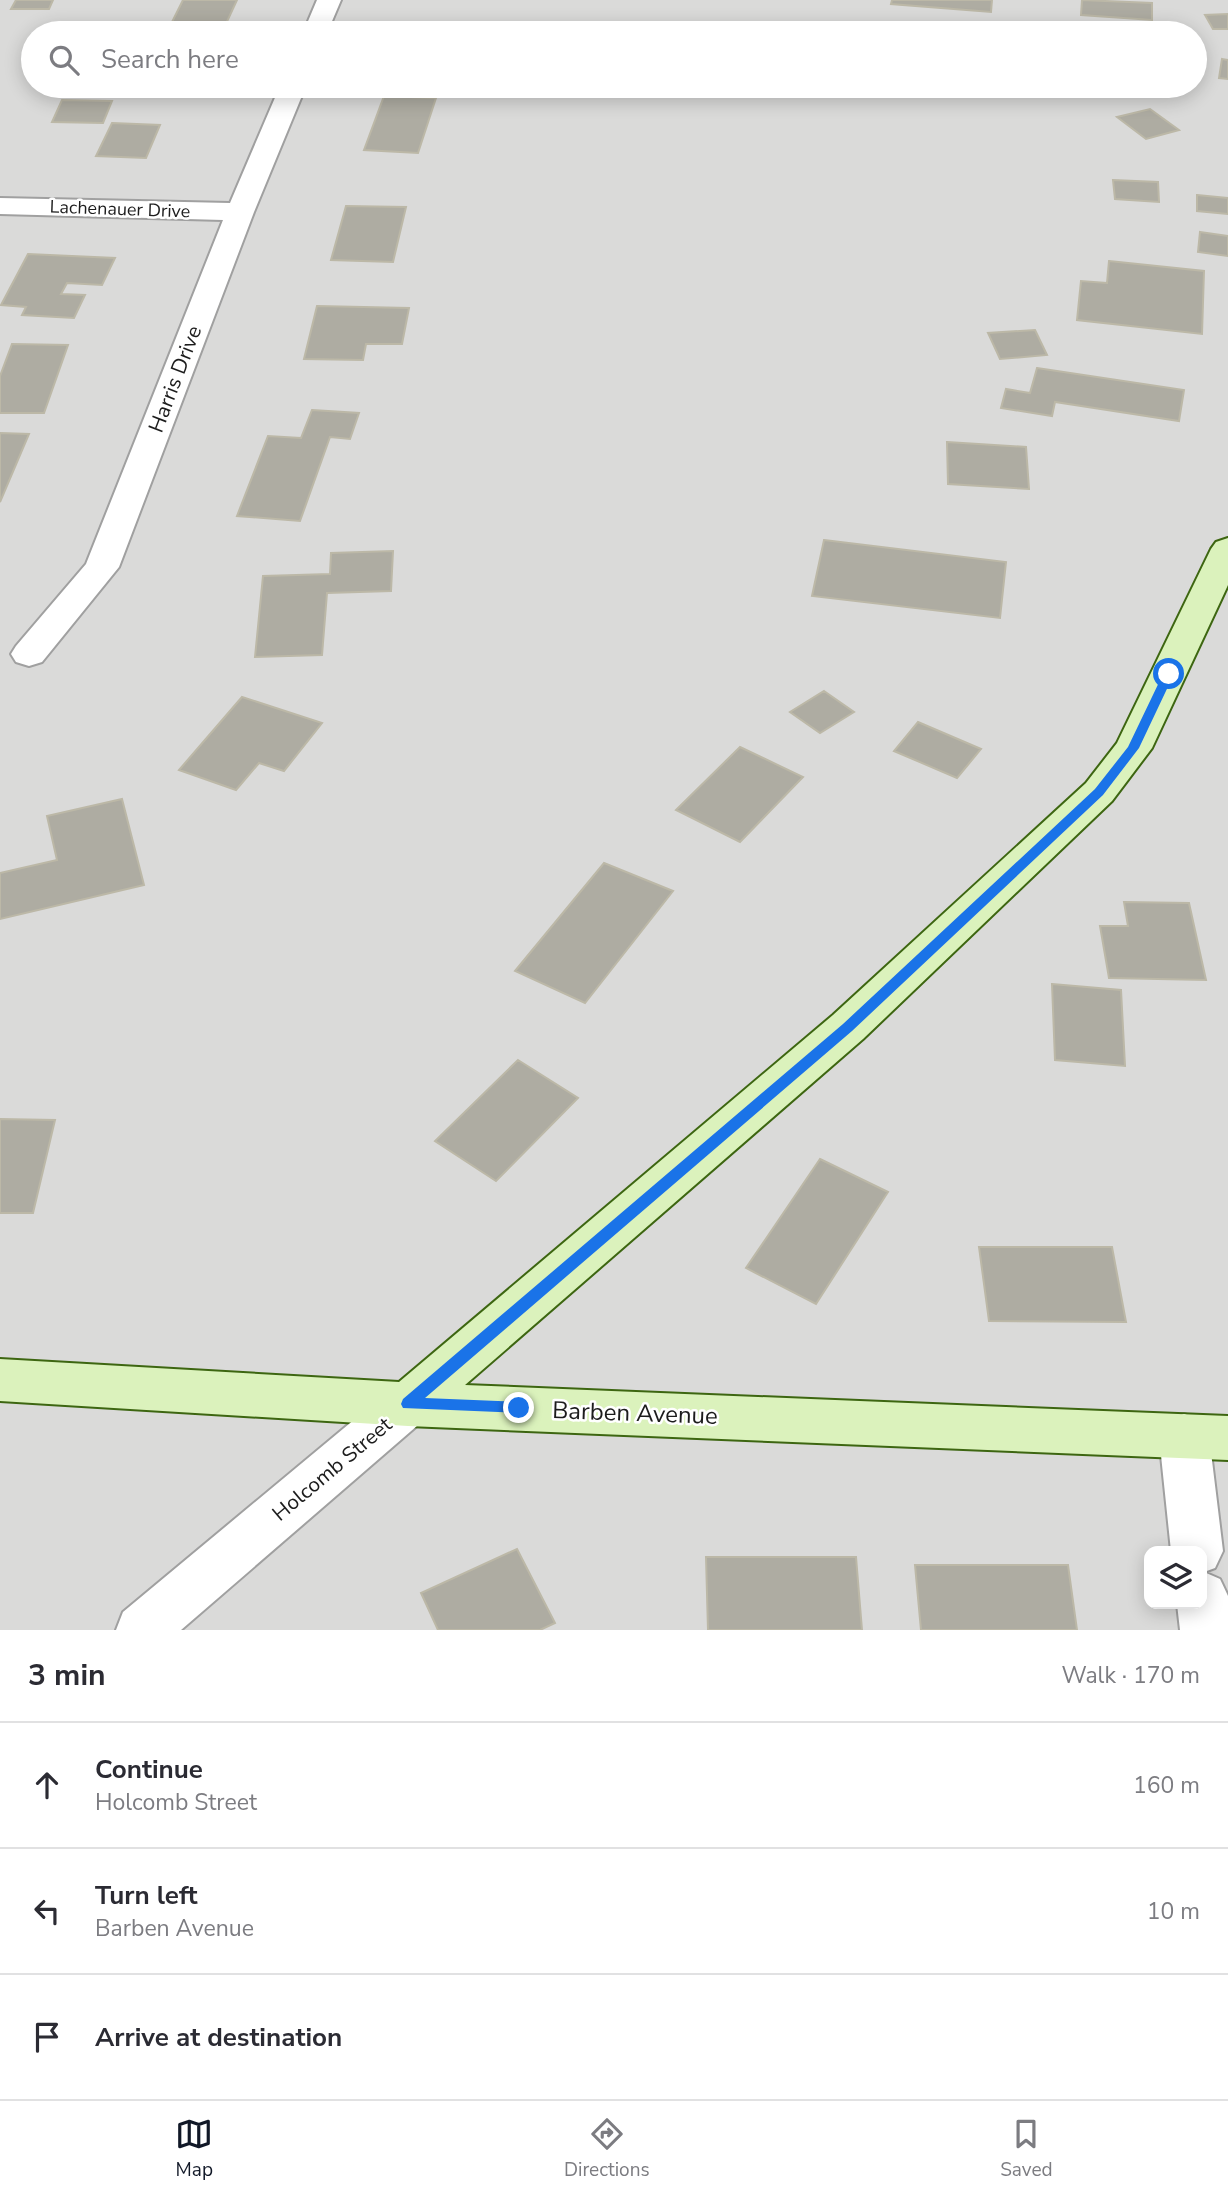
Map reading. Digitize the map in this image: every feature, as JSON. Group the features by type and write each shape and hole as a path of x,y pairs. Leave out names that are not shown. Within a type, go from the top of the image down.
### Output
{"street":[{"path":"320,21 329,0"},
{"name":"Harris Drive","path":"29,654 103,566 240,212 288,98"},
{"name":"Lachenauer Drive","path":"0,206 240,212"},
{"name":"Holcomb Street","path":"142,1630 848,1027 1099,792 1133,748 1228,550"},
{"name":"Barben Avenue","path":"0,1380 408,1404 1206,1437"},
{"path":"1197,1546 1206,1437"},
{"path":"1204,1609 1206,1630"}],"shaded area":[{"path":"0,0 1228,0 1228,1630 0,1630"}],"building":[{"path":"16,0 53,0 49,9 11,9"},
{"path":"183,0 237,0 227,21 172,21"},
{"path":"892,0 992,0 991,12 891,4"},
{"path":"1082,0 1152,3 1152,20 1081,15"},
{"path":"1228,14 1228,29 1213,29 1205,15"},
{"path":"1222,59 1228,60 1228,79 1219,78"},
{"path":"383,98 436,98 418,153 364,150"},
{"path":"62,100 112,101 103,123 52,122"},
{"path":"1150,109 1179,130 1146,139 1117,117"},
{"path":"112,123 160,125 146,158 96,156"},
{"path":"1113,180 1158,182 1159,202 1115,199"},
{"path":"1197,195 1228,198 1228,214 1197,211"},
{"path":"346,206 406,207 393,262 331,260"},
{"path":"1200,232 1228,236 1228,256 1198,252"},
{"path":"28,254 115,258 102,285 67,283 61,294 85,295 74,318 22,315 26,307 1,305"},
{"path":"1109,261 1204,271 1202,334 1077,320 1081,281 1107,283"},
{"path":"317,306 409,308 402,344 366,344 363,360 304,359"},
{"path":"1035,330 1047,355 1000,359 988,333"},
{"path":"12,344 68,345 44,413 0,413 0,376"},
{"path":"1037,368 1184,390 1179,421 1055,402 1052,416 1001,408 1006,389 1030,393"},
{"path":"312,410 359,413 350,439 330,437 300,521 237,516 268,436 301,438"},
{"path":"0,433 29,434 0,502"},
{"path":"947,442 1026,447 1029,489 948,484"},
{"path":"824,540 1006,562 1000,618 812,596"},
{"path":"393,551 391,591 327,593 322,655 255,657 263,576 330,574 331,553"},
{"path":"824,691 854,712 820,733 790,712"},
{"path":"242,697 322,723 284,771 259,763 236,790 179,770"},
{"path":"918,722 981,749 957,778 894,751"},
{"path":"740,747 803,777 740,842 676,810"},
{"path":"122,799 144,885 0,919 0,873 57,860 47,816"},
{"path":"604,863 673,891 585,1003 515,971"},
{"path":"1124,902 1189,903 1206,980 1109,978 1100,926 1128,926"},
{"path":"1052,984 1121,990 1125,1066 1055,1060"},
{"path":"518,1060 578,1098 496,1181 435,1141"},
{"path":"0,1119 55,1120 33,1213 0,1213"},
{"path":"820,1159 888,1192 816,1304 746,1268"},
{"path":"979,1247 1112,1247 1126,1322 989,1321"},
{"path":"517,1549 555,1623 540,1630 438,1630 421,1593"},
{"path":"706,1557 856,1557 862,1630 708,1630"},
{"path":"915,1565 1068,1565 1077,1630 921,1630"}],"route":[{"path":"519,1408 408,1404 848,1027 1099,792 1133,748 1169,674"}]}
